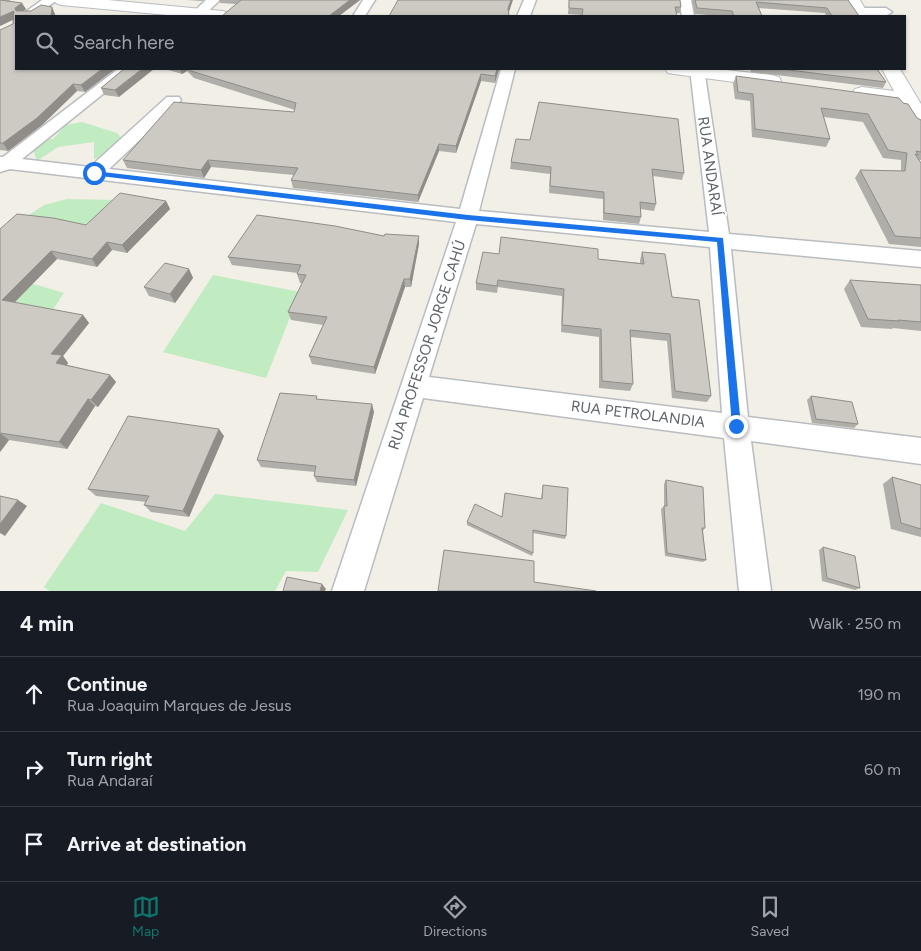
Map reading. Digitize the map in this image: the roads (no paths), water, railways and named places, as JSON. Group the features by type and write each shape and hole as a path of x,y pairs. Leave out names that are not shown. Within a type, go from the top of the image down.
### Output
{"street":[{"path":"28,15 51,0"},
{"path":"61,0 197,15 214,0"},
{"path":"360,15 369,0"},
{"path":"524,15 530,0"},
{"path":"685,0 688,15"},
{"path":"856,7 882,8"},
{"path":"2,164 126,70"},
{"name":"RUA PROFESSOR JORGE CAHÚ","path":"348,591 468,217 508,70"},
{"path":"698,70 793,84"},
{"name":"RUA ANDARAÍ","path":"698,70 720,240 736,426 755,591"},
{"path":"892,70 914,100 921,121"},
{"path":"841,90 914,100"},
{"path":"94,173 173,100"},
{"path":"2,164 468,217 921,259"},
{"name":"RUA PETROLANDIA","path":"415,386 921,451"}]}
